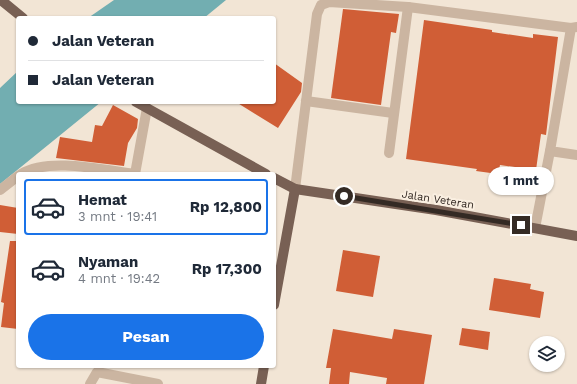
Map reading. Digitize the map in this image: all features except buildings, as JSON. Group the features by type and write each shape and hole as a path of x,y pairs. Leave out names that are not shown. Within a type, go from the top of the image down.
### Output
{"main road":[{"path":"1,0 21,16"},
{"path":"140,104 262,172"},
{"name":"Jalan Veteran","path":"276,179 295,189 436,210 577,236"},
{"path":"276,294 295,189"},
{"path":"261,384 264,368"}],"street":[{"path":"295,189 317,14 320,5 329,2 408,7 574,27 536,228"},
{"path":"389,153 408,7"},
{"path":"306,101 393,113"},
{"path":"135,172 147,108"},
{"path":"550,151 577,155"},
{"path":"27,172 44,166 62,166 117,172"},
{"path":"0,190 16,178"},
{"path":"90,384 98,369 158,384"}],"water":[{"path":"114,0 226,0 206,16 91,16"},
{"path":"16,73 16,104 99,104 0,184 0,88"}],"route":[{"path":"344,196 521,225"}]}
